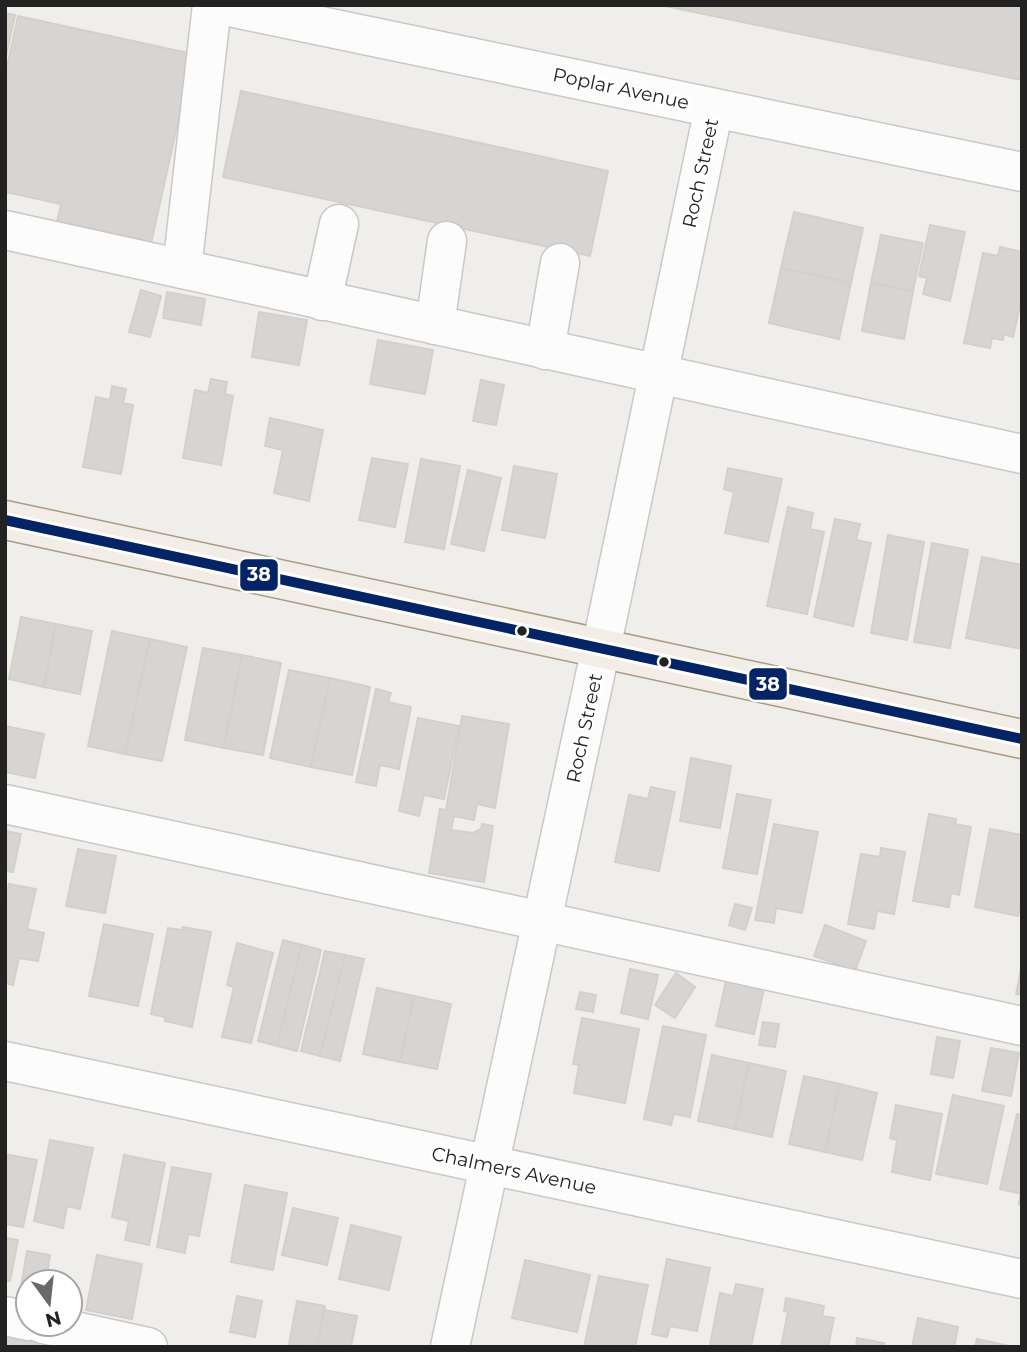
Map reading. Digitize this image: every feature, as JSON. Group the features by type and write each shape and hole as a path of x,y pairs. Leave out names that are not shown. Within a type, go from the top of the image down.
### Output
{"main road":[{"path":"5,520 1022,739"}],"street":[{"path":"182,270 212,5"},
{"name":"Poplar Avenue","path":"220,5 1022,172"},
{"name":"Roch Street","path":"450,1347 714,108"},
{"path":"322,300 339,224"},
{"path":"5,230 1022,454"},
{"path":"435,325 447,241"},
{"path":"545,350 560,263"},
{"path":"5,804 1022,1026"},
{"name":"Chalmers Avenue","path":"5,1060 1022,1279"},
{"path":"84,1333 148,1347"}],"building":[{"path":"660,5 1022,5 1022,80"},
{"path":"5,13 15,15 5,61"},
{"path":"18,16 193,54 150,248 56,227 61,204 5,192 5,76"},
{"path":"241,91 608,171 590,256 223,177"},
{"path":"794,212 863,228 851,283 781,268"},
{"path":"930,225 965,232 950,301 923,294 927,278 919,276"},
{"path":"881,235 923,243 913,291 871,283"},
{"path":"1000,247 1022,252 1022,297 1013,337 1004,334 1003,340 992,338 990,348 964,343 983,253 998,256"},
{"path":"781,268 851,283 839,339 769,323"},
{"path":"871,283 913,291 904,339 862,331"},
{"path":"141,290 161,296 150,337 129,332"},
{"path":"167,292 205,299 201,325 163,318"},
{"path":"259,312 307,320 299,365 252,357"},
{"path":"378,340 433,350 425,394 370,384"},
{"path":"211,379 227,382 225,394 233,396 221,465 183,458 195,390 208,393"},
{"path":"481,380 504,385 496,425 473,421"},
{"path":"112,386 126,389 123,403 133,405 121,474 83,467 96,397 110,400"},
{"path":"270,418 323,430 309,501 274,493 283,450 265,446"},
{"path":"372,458 408,464 395,527 359,520"},
{"path":"421,459 460,466 444,549 405,542"},
{"path":"514,466 557,474 545,538 502,530"},
{"path":"728,468 782,479 768,542 725,533 734,492 724,489"},
{"path":"468,470 501,478 484,551 451,544"},
{"path":"788,507 813,513 810,529 824,532 807,614 767,606"},
{"path":"835,519 860,524 856,540 871,543 853,626 814,617"},
{"path":"888,535 924,542 907,640 871,633"},
{"path":"932,543 968,550 950,648 914,642"},
{"path":"982,557 1022,565 1022,649 966,638"},
{"path":"21,617 56,624 44,687 9,679"},
{"path":"56,624 92,631 80,694 44,687"},
{"path":"112,631 150,639 125,754 88,746"},
{"path":"150,639 187,647 162,761 125,754"},
{"path":"203,648 242,655 224,748 185,740"},
{"path":"242,655 281,663 263,755 224,748"},
{"path":"289,670 330,678 311,767 270,758"},
{"path":"330,678 370,687 352,775 311,767"},
{"path":"376,689 391,693 388,702 411,707 399,769 380,765 376,786 356,782"},
{"path":"462,716 509,724 495,808 477,804 474,820 454,816 451,830 473,833 481,829 482,824 493,826 484,882 429,873 440,809 446,810"},
{"path":"418,718 459,726 444,799 424,795 419,816 399,811"},
{"path":"5,726 44,734 35,778 5,772"},
{"path":"691,758 731,766 720,828 680,821"},
{"path":"651,787 675,792 659,871 615,862 629,795 648,799"},
{"path":"737,794 771,800 757,874 723,868"},
{"path":"929,814 956,819 955,824 971,827 959,895 951,893 949,907 913,901"},
{"path":"774,824 818,832 802,913 776,908 774,923 755,920"},
{"path":"990,829 1022,835 1022,899 1018,916 975,907"},
{"path":"5,831 21,834 13,872 5,871"},
{"path":"881,848 905,852 894,914 877,911 874,929 848,924 861,854 880,857"},
{"path":"78,849 116,856 105,913 66,906"},
{"path":"9,884 36,889 27,929 44,933 38,961 19,958 13,985 5,983 5,905"},
{"path":"735,904 752,908 745,930 729,925"},
{"path":"104,924 153,934 138,1006 89,996"},
{"path":"825,925 866,941 855,971 814,956"},
{"path":"183,927 211,932 192,1027 165,1021 165,1017 151,1014 168,928 182,930"},
{"path":"283,940 302,945 277,1046 258,1041"},
{"path":"237,943 273,953 251,1043 222,1037 234,987 227,985"},
{"path":"302,945 321,950 297,1051 277,1046"},
{"path":"325,951 345,955 320,1056 301,1051"},
{"path":"345,955 364,959 340,1061 320,1056"},
{"path":"1022,964 1022,995 1016,994"},
{"path":"630,969 658,975 648,1019 621,1013"},
{"path":"676,973 695,987 675,1018 655,1005"},
{"path":"726,981 764,989 754,1034 716,1026"},
{"path":"377,988 414,996 400,1062 363,1054"},
{"path":"580,992 596,995 593,1012 576,1009"},
{"path":"414,996 451,1004 437,1069 400,1062"},
{"path":"582,1018 639,1029 625,1103 574,1093 579,1065 573,1064"},
{"path":"763,1022 779,1024 775,1047 759,1045"},
{"path":"663,1026 706,1035 690,1117 674,1114 671,1125 644,1119"},
{"path":"937,1037 960,1041 953,1078 931,1074"},
{"path":"991,1048 1019,1053 1011,1096 982,1091"},
{"path":"712,1055 749,1063 735,1129 698,1121"},
{"path":"749,1063 786,1071 772,1137 735,1129"},
{"path":"804,1076 840,1084 825,1152 789,1144"},
{"path":"840,1084 877,1093 862,1160 825,1152"},
{"path":"953,1095 1004,1106 987,1184 936,1174"},
{"path":"896,1105 942,1114 930,1180 892,1172 897,1140 890,1138"},
{"path":"1017,1114 1022,1115 1022,1205 1019,1204 1021,1194 1000,1189"},
{"path":"50,1140 93,1148 80,1209 67,1206 63,1228 34,1221"},
{"path":"5,1154 37,1160 23,1227 5,1224"},
{"path":"124,1155 165,1163 149,1245 125,1240 129,1221 112,1217"},
{"path":"172,1167 211,1174 199,1236 188,1234 185,1253 157,1247"},
{"path":"245,1185 287,1193 273,1270 231,1262"},
{"path":"293,1208 338,1218 327,1265 282,1255"},
{"path":"351,1225 401,1237 389,1290 339,1279"},
{"path":"5,1238 18,1240 10,1281 5,1280"},
{"path":"27,1251 50,1255 48,1268 24,1268"},
{"path":"97,1255 142,1264 132,1319 86,1310"},
{"path":"667,1259 710,1268 697,1331 670,1326 667,1337 652,1334"},
{"path":"525,1260 590,1275 577,1332 512,1318"},
{"path":"599,1276 648,1285 635,1347 584,1347"},
{"path":"736,1284 763,1289 751,1347 710,1345 720,1293 733,1296"},
{"path":"237,1296 262,1301 255,1337 230,1332"},
{"path":"786,1298 824,1306 822,1316 834,1318 828,1347 781,1347 788,1312 784,1311"},
{"path":"297,1301 325,1306 317,1347 289,1344"},
{"path":"324,1310 357,1316 351,1347 317,1347"},
{"path":"918,1318 958,1327 954,1347 912,1347"},
{"path":"7,1332 14,1333 14,1338 40,1338 38,1347 5,1347"},
{"path":"857,1338 884,1343 883,1347 856,1347"},
{"path":"977,1339 1014,1347 975,1347"}],"transit line":[{"name":"38","path":"5,520 1022,739"}]}
